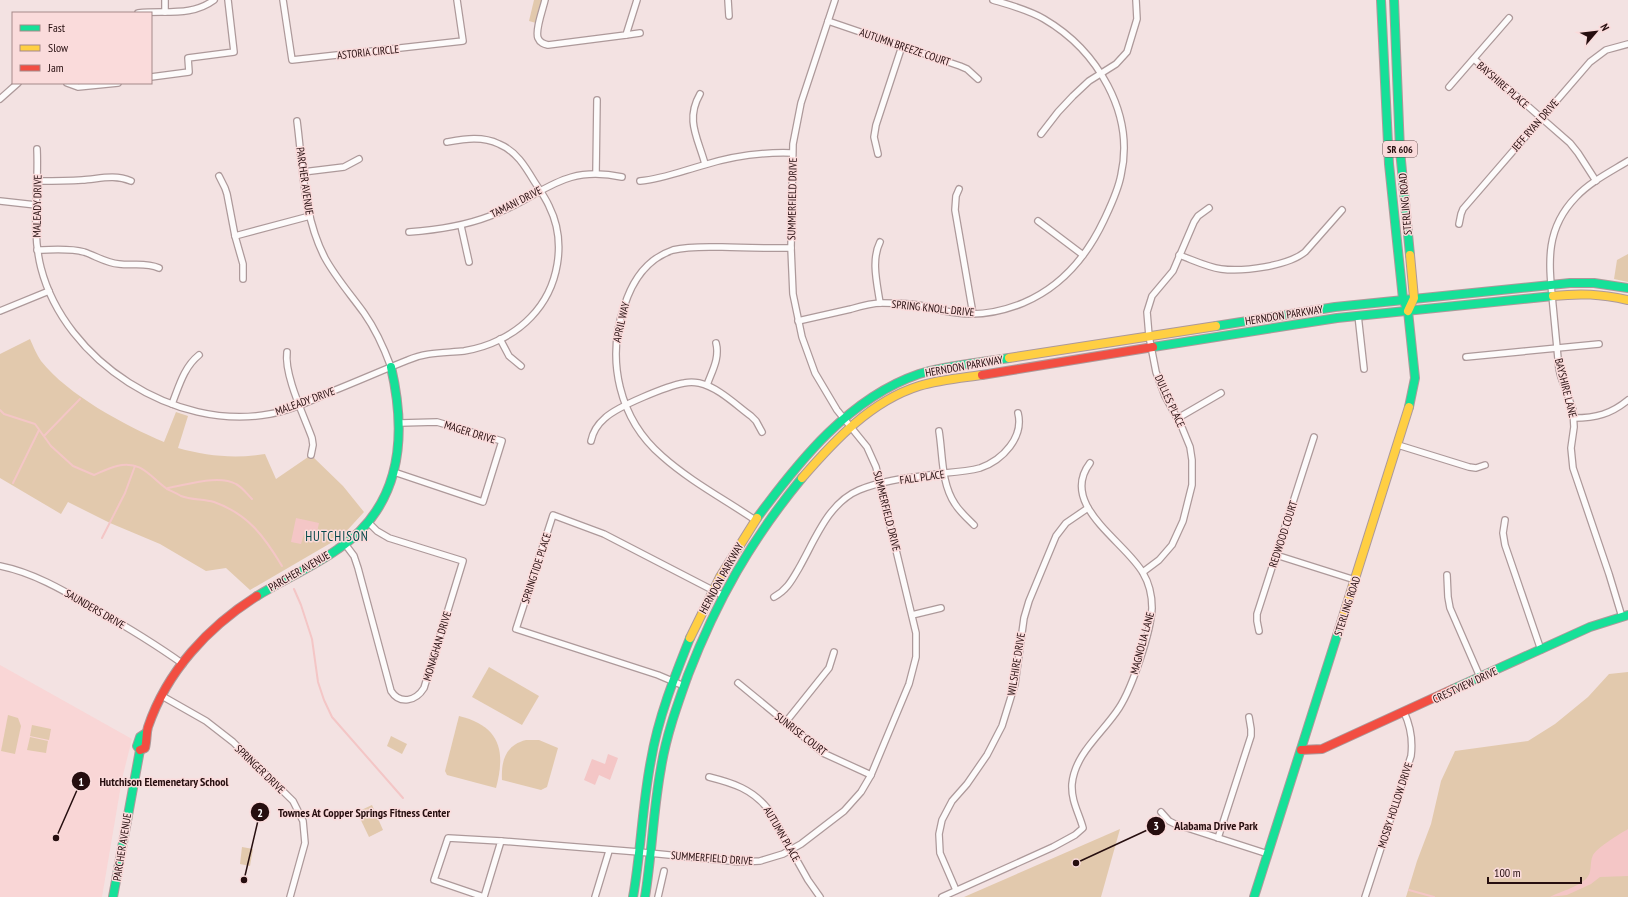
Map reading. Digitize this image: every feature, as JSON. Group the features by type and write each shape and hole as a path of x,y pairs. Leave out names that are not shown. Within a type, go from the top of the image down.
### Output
{"main road":[{"name":"STERLING ROAD","path":"1254,897 1398,445 1410,404 1415,378 1408,311 1403,299 1389,164 1381,0"},
{"name":"STERLING ROAD","path":"1394,0 1400,150 1414,298"},
{"name":"HERNDON PARKWAY","path":"633,897 645,792 653,750 674,681 690,638 712,590 735,549 754,520 791,474 844,419 861,404 884,388 919,374 1328,308 1403,299 1588,282 1628,288"},
{"name":"HERNDON PARKWAY","path":"645,897 660,772 670,730 684,686 702,639 722,594 758,534 783,500 819,460 851,428 883,402 904,391 924,384 1358,315 1552,296 1591,294 1610,295 1628,300"},
{"path":"1408,311 1414,298"},
{"name":"PARCHER AVENUE","path":"113,897 140,750 137,746 140,737 146,733 162,696 183,664 214,628 248,602 345,544 368,522 381,502 394,472 398,452 400,423 398,394 391,368"},
{"name":"CRESTVIEW DRIVE","path":"1301,750 1322,749 1590,627 1625,616"}],"street":[{"path":"164,12 165,0"},
{"path":"152,12 190,12 214,0"},
{"path":"152,77 190,72 188,58 234,52 228,0"},
{"name":"ASTORIA CIRCLE","path":"284,0 292,60 463,41 457,0"},
{"path":"546,0 538,32 538,39 542,44 548,45 640,33"},
{"path":"626,35 637,0"},
{"path":"728,0 729,16"},
{"name":"SUMMERFIELD DRIVE","path":"502,841 484,896 434,880 448,838 502,841 748,862 772,859 791,850 854,802 871,775 914,669 916,645 912,615 881,484 867,447 844,419 823,387 816,373 807,353 798,321 793,294 791,248 792,153 802,103 835,0"},
{"name":"SPRING KNOLL DRIVE","path":"798,321 880,303 908,304 946,312 973,314 1006,309 1035,297 1062,278 1083,255 1100,229 1120,182 1123,160 1123,132 1121,119 1111,93 1101,73 1082,49 1058,29 1042,18 1010,2 993,0"},
{"path":"1041,134 1070,99 1085,85 1122,59 1130,45 1138,20 1136,0"},
{"path":"1450,87 1509,18"},
{"name":"AUTUMN BREEZE COURT","path":"828,21 960,66 978,79"},
{"name":"JEFF RYAN DRIVE","path":"1459,224 1460,214 1463,209 1594,59 1606,50 1628,44"},
{"path":"878,154 874,137 876,125 902,46"},
{"name":"BAYSHIRE PLACE","path":"1474,59 1578,153 1596,181"},
{"path":"0,98 17,84"},
{"path":"70,84 78,87 108,84"},
{"path":"700,94 694,106 693,117 694,128 705,164"},
{"path":"596,174 597,100"},
{"name":"PARCHER AVENUE","path":"297,121 310,216 324,256 343,287 364,313 374,329 391,368"},
{"name":"MALEADY DRIVE","path":"37,149 38,181 36,205 40,266 48,291 74,335 96,358 132,384 172,404 205,414 235,417 270,414 300,405 417,356 473,349 500,340 523,324 539,308 549,290 555,273 558,257 558,234 550,209 519,158 507,148 494,142 480,139 447,142"},
{"path":"640,181 659,179 705,164 737,156 756,153 792,153"},
{"path":"303,172 344,167 359,159"},
{"name":"BAYSHIRE LANE","path":"1625,616 1573,468 1571,448 1574,418 1571,401 1561,378 1549,262 1550,250 1556,227 1569,205 1585,188 1628,161"},
{"name":"TAMANI DRIVE","path":"409,232 461,226 505,210 554,183 571,176 596,174 622,177"},
{"path":"218,176 226,188 235,236 244,264 243,279"},
{"path":"38,181 84,180 112,177 124,178 131,181"},
{"path":"958,189 955,210 973,314"},
{"path":"0,200 36,205"},
{"name":"DULLES PLACE","path":"1143,572 1159,560 1172,545 1181,527 1190,498 1192,485 1192,460 1186,435 1160,385 1149,336 1147,316 1148,304 1156,289 1173,271 1194,222 1198,216 1209,208"},
{"path":"1180,255 1207,266 1231,270 1243,270 1286,262 1300,257 1306,252 1342,210"},
{"path":"235,236 310,216"},
{"path":"1038,221 1083,255"},
{"path":"461,226 469,262"},
{"path":"880,242 875,255 880,303"},
{"name":"APRIL WAY","path":"754,520 662,456 639,430 625,405 617,376 615,351 616,339 621,314 635,280 644,268 666,253 686,248 791,248"},
{"path":"38,250 74,250 113,263 128,265 144,264 159,268"},
{"path":"0,311 48,291"},
{"path":"1358,315 1364,369"},
{"path":"500,340 509,356 521,366"},
{"path":"707,385 717,360 718,353 716,343"},
{"path":"1466,358 1599,344"},
{"path":"287,352 286,360 288,373 312,438 313,445 311,455"},
{"path":"172,404 185,371 199,355"},
{"path":"591,441 595,429 616,410 625,405 684,383 693,382 707,385 751,416 756,421 762,432"},
{"path":"1178,418 1221,393"},
{"path":"1574,418 1600,416 1619,408 1628,400"},
{"name":"FALL PLACE","path":"774,597 780,594 790,584 835,507 851,494 881,484 971,470 981,467 1003,454 1012,442 1018,432 1018,413"},
{"name":"MAGER DRIVE","path":"394,472 483,502 502,441 437,422 400,423"},
{"path":"939,431 944,474 948,489 955,504 974,525"},
{"name":"REDWOOD COURT","path":"1259,631 1257,614 1314,437"},
{"path":"1398,445 1469,467 1476,468 1485,465"},
{"name":"MAGNOLIA LANE","path":"956,890 1053,846 1075,835 1083,828 1074,803 1072,791 1076,766 1085,751 1121,704 1134,676 1151,616 1150,593 1143,572 1098,523 1088,508 1082,489 1082,482 1083,475 1090,463"},
{"name":"WILSHIRE DRIVE","path":"956,890 940,853 939,834 942,820 952,801 983,761 1002,726 1015,684 1024,618 1029,601 1056,536 1066,523 1088,508"},
{"name":"SPRINGTIDE PLACE","path":"684,686 674,681 516,629 553,516 604,534 722,594"},
{"path":"1505,520 1503,534 1505,545 1541,650"},
{"name":"MONAGHAN DRIVE","path":"345,544 354,556 358,568 391,691 394,696 404,701 416,697 421,694 424,688 463,561 389,538 368,522"},
{"path":"1276,555 1355,580"},
{"name":"SAUNDERS DRIVE","path":"0,566 26,572 76,597 142,636 183,664"},
{"path":"1447,575 1450,608 1480,677"},
{"path":"912,615 941,608"},
{"path":"785,723 829,668 834,652"},
{"name":"SUNRISE COURT","path":"738,683 785,723 824,753 871,775"},
{"name":"SPRINGER DRIVE","path":"162,696 201,718 233,742 293,802 301,816 305,837 304,848 290,897"},
{"name":"MOSBY HOLLOW DRIVE","path":"1365,897 1411,756 1412,737 1404,712"},
{"path":"1218,838 1251,736 1249,717"},
{"name":"AUTUMN PLACE","path":"709,777 740,786 754,794 768,809 808,880 820,897"},
{"path":"1161,812 1169,821 1175,824 1268,854"},
{"path":"595,897 610,851"},
{"path":"658,897 664,871"},
{"path":"942,897 956,890"}],"shaded area":[{"path":"534,0 542,0 536,23 529,21"},
{"path":"1628,254 1628,282 1614,279 1617,260"},
{"path":"30,339 41,361 52,374 81,397 132,427 164,442 176,412 188,416 178,448 221,456 254,456 265,454 276,479 311,455 343,486 364,512 342,536 250,590 226,568 206,571 160,544 110,523 68,502 61,514 0,478 0,354"},
{"path":"296,518 319,523 316,537 304,534 301,544 291,542"},
{"path":"0,665 132,739 122,779 102,897 0,897"},
{"path":"489,667 539,696 522,725 472,697"},
{"path":"1628,672 1628,897 1406,897 1417,861 1431,824 1441,781 1455,751 1528,741 1555,724 1588,697 1609,674"},
{"path":"8,715 18,718 21,726 15,754 1,751"},
{"path":"459,716 473,720 483,726 491,733 497,742 500,763 496,788 447,775 445,771"},
{"path":"32,725 51,729 49,740 30,736"},
{"path":"391,736 407,744 402,754 387,746"},
{"path":"30,737 48,741 46,753 27,750"},
{"path":"526,740 539,740 558,748 547,787 541,790 502,780 506,754 519,742"},
{"path":"608,754 618,758 610,780 599,775 595,785 584,780 592,759 605,764"},
{"path":"372,805 383,830 369,837 357,812"},
{"path":"1120,829 1101,897 964,897"},
{"path":"1628,829 1628,876 1600,877 1591,884 1567,895 1550,897 1573,887 1586,879 1593,855 1609,841"},
{"path":"242,847 253,849 250,866 240,864"}],"waterway":[{"path":"44,436 80,399"},
{"path":"0,410 4,414 35,424 51,446 73,466 94,475 117,466 133,465 145,471 167,489 181,496 206,500 226,507 254,527 269,545 282,566"},
{"path":"13,483 39,430"},
{"path":"102,538 125,493 135,466"},
{"path":"168,488 203,481 229,481 238,485 252,499"},
{"path":"294,589 312,639 318,682 332,717 403,798"},
{"path":"1409,890 1434,897"}],"traffic: fast":[{"path":"1381,0 1389,164 1403,299 1408,311 1415,378 1409,407"},
{"path":"1394,0 1400,150 1410,255"},
{"path":"1216,326 1335,307 1570,283 1594,283 1628,288"},
{"path":"1153,347 1337,318 1553,296"},
{"path":"757,518 808,454 848,415 870,399 894,385 919,374 952,366 1009,358"},
{"path":"257,596 318,562 338,549 359,532 376,512 387,491 394,468 398,444 396,393 391,367"},
{"path":"645,897 658,784 663,756 672,721 688,675 723,596 767,524 802,478"},
{"path":"1453,689 1590,627 1628,615"},
{"path":"1254,897 1341,623"},
{"path":"633,897 648,777 654,744 667,698 690,638"},
{"path":"113,897 140,750 137,746 140,737 146,733"}],"traffic: slow":[{"path":"1408,311 1414,298 1410,255"},
{"path":"1553,296 1590,295 1608,296 1628,300"},
{"path":"1009,358 1216,326"},
{"path":"802,478 827,450 854,424 885,402 919,386 982,375"},
{"path":"1341,623 1409,407"},
{"path":"690,638 720,577 757,518"}],"traffic: jam":[{"path":"982,375 1153,347"},
{"path":"140,750 145,748 148,727 156,707 166,687 178,669 206,636 239,608 257,596"},
{"path":"1301,750 1322,749 1453,689"}],"place":[{"name":"Hutchison Elemenetary School","path":"56,838"},
{"name":"Alabama Drive Park","path":"1076,863"},
{"name":"Townes At Copper Springs Fitness Center","path":"244,880"}],"district":[{"name":"HUTCHISON","path":"337,536"}]}
